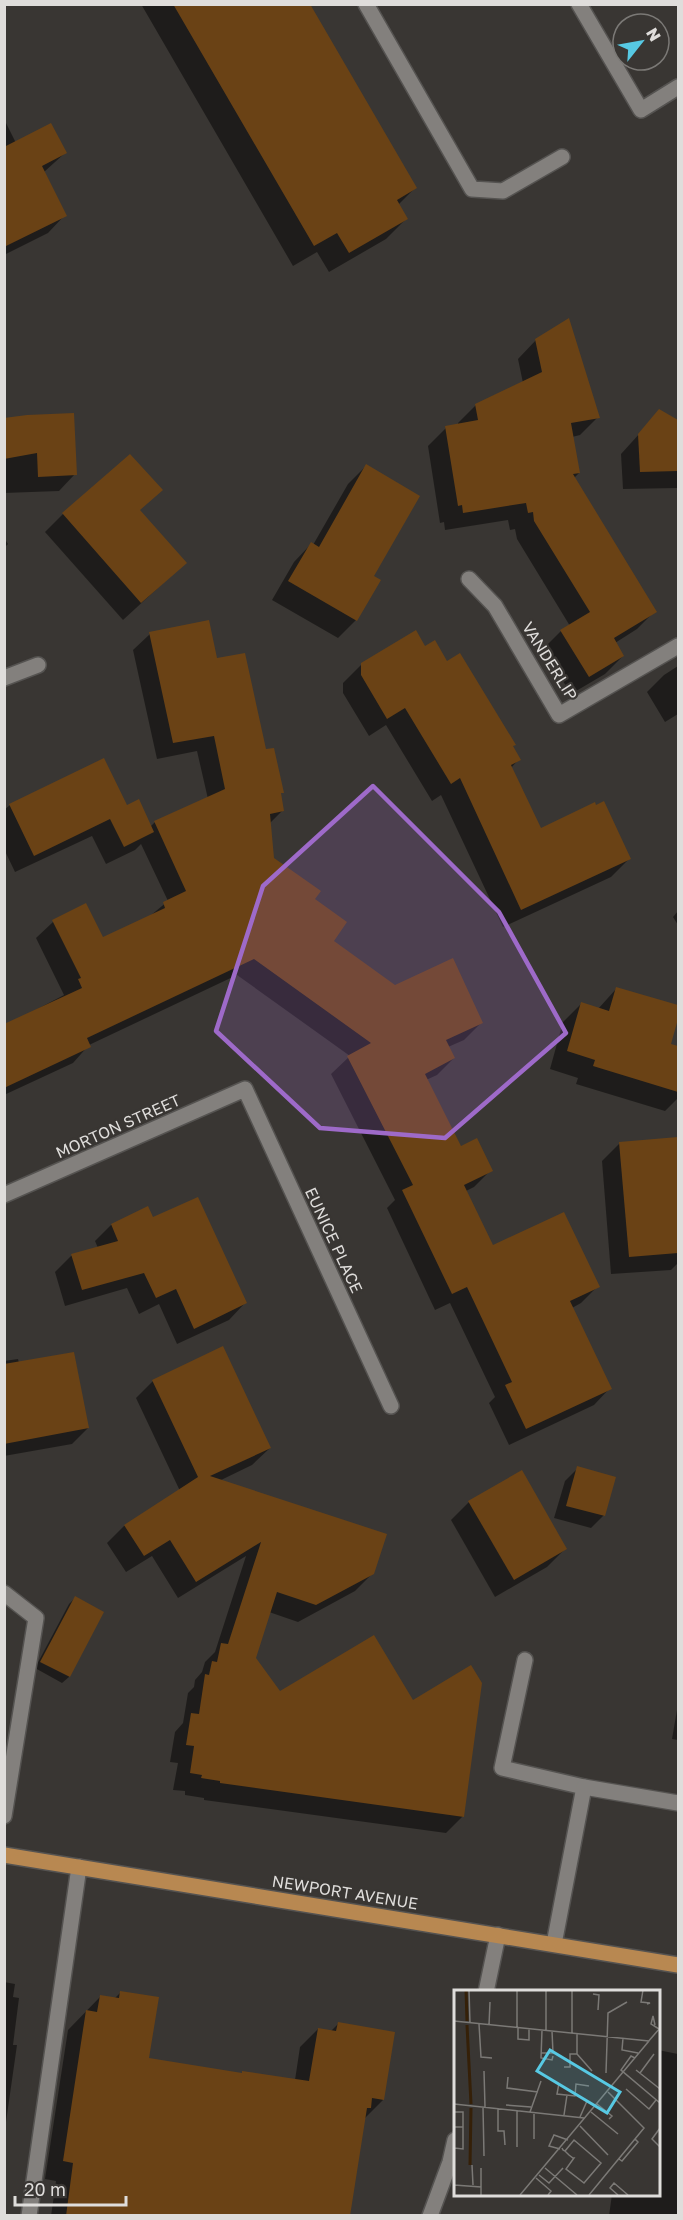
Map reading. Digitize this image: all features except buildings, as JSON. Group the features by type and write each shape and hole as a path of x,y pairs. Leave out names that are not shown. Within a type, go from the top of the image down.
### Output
{"main road":[{"name":"NEWPORT AVENUE","path":"4,1855 678,1965"}],"street":[{"path":"366,4 472,189 503,191 562,157"},
{"path":"579,4 641,110 678,87"},
{"name":"VANDERLIP","path":"469,579 495,606 559,715 678,646"},
{"path":"4,678 38,664"},
{"name":"MORTON STREET","path":"4,1195 245,1089"},
{"name":"EUNICE PLACE","path":"245,1089 391,1406"},
{"path":"4,1593 36,1618 4,1816"},
{"path":"525,1660 502,1768 678,1803"},
{"path":"554,1944 584,1786"},
{"path":"29,2216 79,1866"},
{"path":"486,1990 498,1935"},
{"path":"430,2216 450,2162 454,2144"}],"highlighted area":[{"path":"373,786 499,912 566,1033 445,1138 320,1128 216,1031 263,886"}]}
